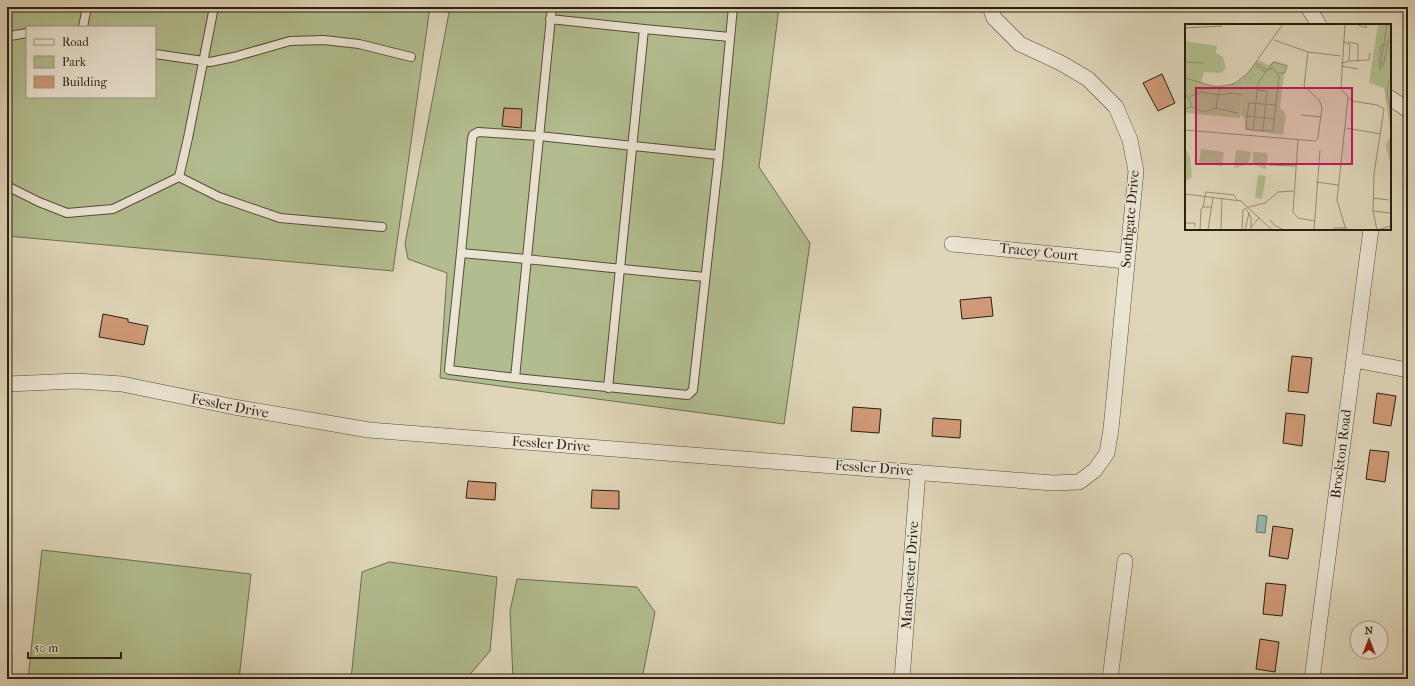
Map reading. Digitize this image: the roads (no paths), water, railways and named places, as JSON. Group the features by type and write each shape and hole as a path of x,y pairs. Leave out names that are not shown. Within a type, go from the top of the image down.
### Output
{"street":[{"name":"Southgate Drive","path":"990,7 994,18 1020,44 1061,63 1088,79 1116,107 1130,140 1136,171 1110,429 1107,453 1095,470"},
{"path":"1308,7 1318,24"},
{"path":"1391,99 1408,110"},
{"name":"Brockton Road","path":"1312,679 1371,230"},
{"name":"Tracey Court","path":"952,244 1126,261"},
{"path":"1354,360 1408,370"},
{"name":"Fessler Drive","path":"7,384 77,381 122,384 234,407 369,430 1053,483 1079,482 1095,470"},
{"name":"Manchester Drive","path":"902,679 918,472"},
{"path":"1110,679 1125,561"}],"lane":[{"path":"83,26 87,7"},
{"path":"179,177 214,7"},
{"path":"515,378 552,7"},
{"path":"719,155 539,136 478,132 473,135 449,370 608,388 688,395 693,390 719,155 733,7"},
{"path":"550,19 730,37"},
{"path":"608,388 644,29"},
{"path":"7,37 26,34"},
{"path":"156,54 210,62 234,57 290,41 324,40 359,44 411,57"},
{"path":"7,186 39,202 67,213 113,209 179,177"},
{"path":"179,177 219,197 280,218 382,227"},
{"path":"461,253 620,270 705,277"}],"water":[{"path":"1258,515 1267,516 1265,533 1256,532"}]}
